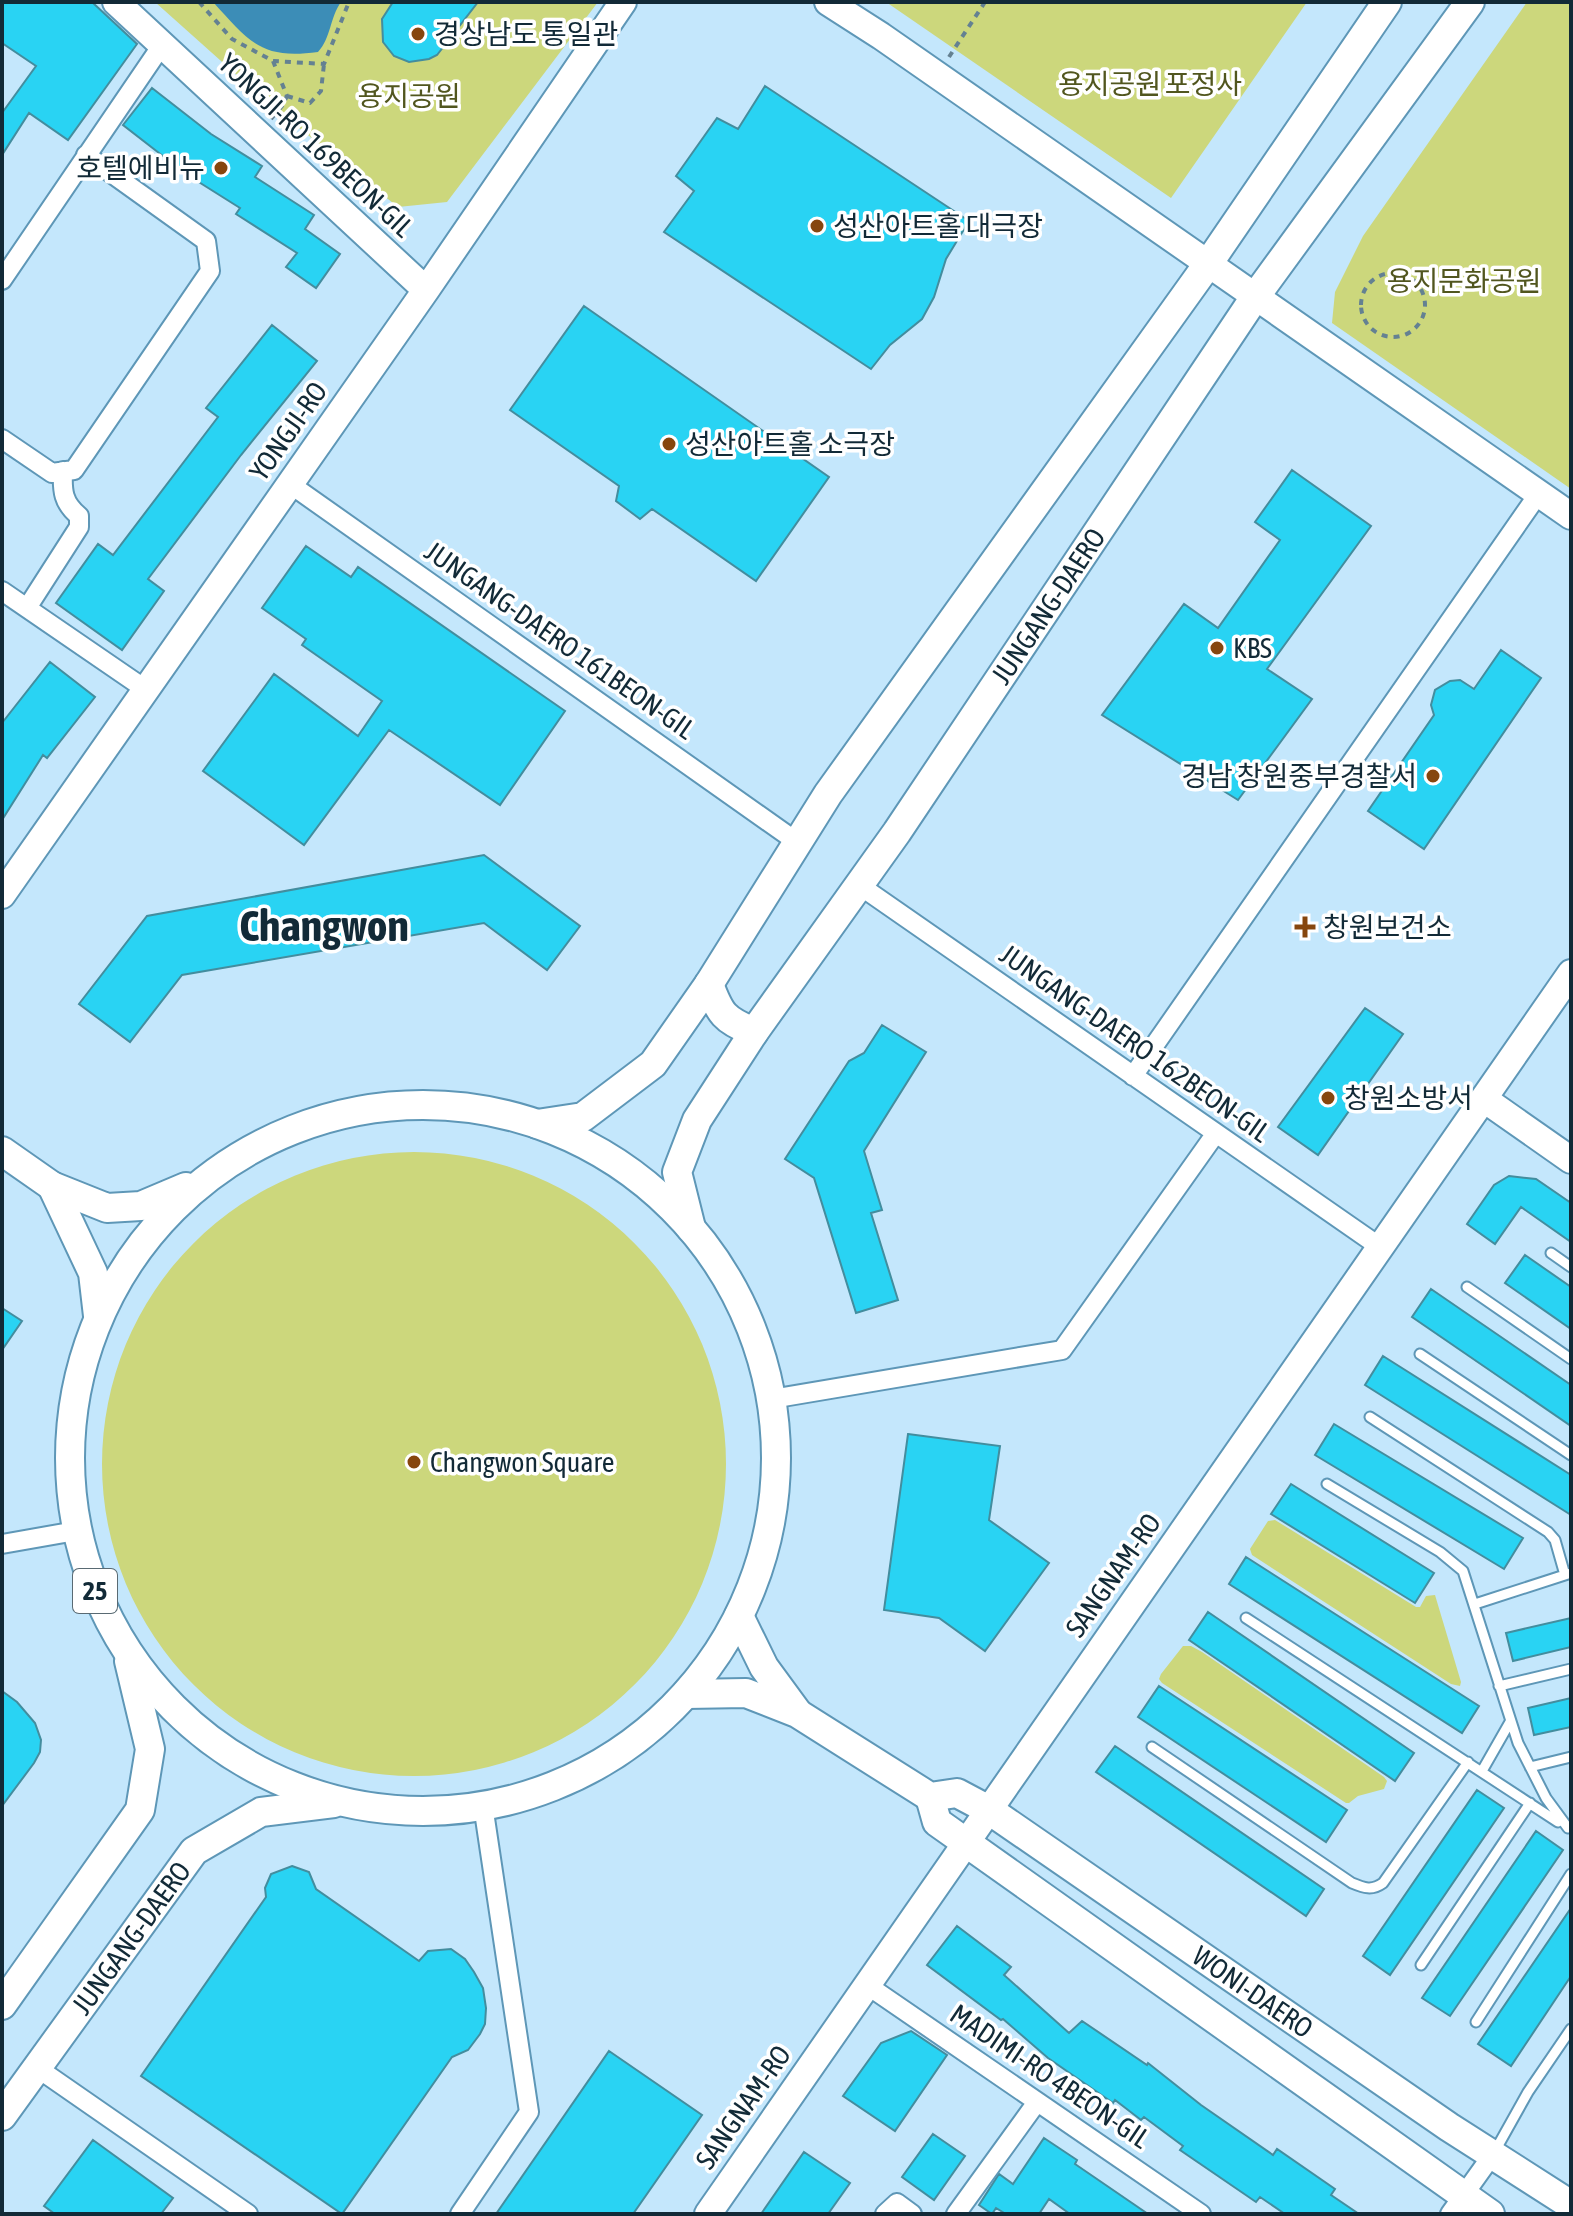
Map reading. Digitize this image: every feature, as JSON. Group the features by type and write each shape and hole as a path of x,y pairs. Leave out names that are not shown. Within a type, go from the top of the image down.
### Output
{"main road":[{"name":"YONGJI-RO 169BEON-GIL","path":"116,2 426,290"},
{"name":"YONGJI-RO","path":"2,895 426,290 623,2"},
{"path":"828,2 937,74 1571,516"},
{"path":"536,1124 583,1117 653,1064 709,984 828,794 1208,264 1387,2"},
{"name":"JUNGANG-DAERO","path":"691,1229 677,1172 697,1120 754,1032 859,885 1068,579 1255,297 1470,2"},
{"name":"SANGNAM-RO","path":"708,2214 1571,973"},
{"path":"709,984 724,1017 754,1032"},
{"path":"1484,1099 1571,1160"},
{"name":"25","path":"459,1107 536,1124 580,1142 621,1166 658,1195 715,1259 743,1308 763,1361 777,1454 773,1510 760,1564 739,1616 715,1657 686,1694 643,1734 594,1767 540,1791 483,1805 413,1810 343,1801 279,1780 221,1748 160,1695 127,1653 96,1594 76,1531 69,1476 71,1422 80,1368 98,1316 128,1262 154,1229 190,1192 232,1161 266,1142 303,1126 380,1108 459,1107"},
{"path":"2,1151 52,1186 107,1208 141,1206 174,1194 232,1161"},
{"path":"52,1186 93,1273 98,1316"},
{"name":"WONI-DAERO","path":"739,1616 764,1667 797,1713"},
{"path":"2,2005 140,1810 150,1749 127,1653"},
{"name":"WONI-DAERO","path":"686,1694 746,1693 797,1713 930,1797 957,1793 989,1810 1571,2205"},
{"name":"WONI-DAERO","path":"930,1797 937,1822 965,1843 1457,2205 1490,2214"},
{"name":"JUNGANG-DAERO","path":"2,2116 194,1851 261,1812 343,1801"}],"street":[{"path":"2,280 162,45"},
{"path":"2,439 52,473 74,470 210,271 206,241 86,155"},
{"path":"27,608 79,527 79,516 69,507 62,492 63,471"},
{"name":"JUNGANG-DAERO 161BEON-GIL","path":"290,484 797,842"},
{"path":"1133,1076 1539,493"},
{"path":"2,591 145,689"},
{"name":"JUNGANG-DAERO 162BEON-GIL","path":"859,885 1380,1247"},
{"path":"771,1399 1062,1350 1216,1133"},
{"path":"2,1544 76,1531"},
{"path":"460,2214 529,2112 483,1805"},
{"name":"MADIMI-RO 4BEON-GIL","path":"867,1985 1201,2214"},
{"path":"36,2067 248,2214"},
{"path":"956,2214 1037,2102"},
{"path":"1457,2205 1493,2154"},
{"path":"885,2214 897,2203 912,2214"}],"lane":[{"path":"1551,1253 1571,1267"},
{"path":"1467,1287 1571,1359"},
{"path":"1420,1354 1571,1455"},
{"path":"1370,1417 1548,1532 1555,1540 1568,1574 1475,1604"},
{"path":"1327,1484 1459,1565 1468,1579 1510,1722 1546,1798 1570,1829"},
{"path":"1246,1618 1570,1829"},
{"path":"1499,1686 1571,1669"},
{"path":"1482,1771 1510,1722"},
{"path":"1152,1747 1352,1883 1366,1889 1383,1883 1468,1762"},
{"path":"1530,1767 1571,1757"},
{"path":"1421,1965 1530,1803"},
{"path":"1476,2022 1571,1874"},
{"path":"1493,2154 1528,2092 1571,2029"}],"path":[{"path":"199,2 232,39 273,61 324,64"},
{"path":"287,96 310,103 321,91 324,64 349,2"},
{"path":"937,74 985,2"},
{"path":"256,134 282,106 287,96 273,61"},
{"path":"1394,273 1413,280 1424,296 1426,307 1411,333 1391,338 1370,329 1361,309 1366,287 1383,274 1394,273"}],"green space":[{"name":"용지공원","path":"155,2 598,2 447,202 398,207 269,104"},
{"name":"용지공원 포정사","path":"886,2 1307,2 1171,198"},
{"name":"용지문화공원","path":"1527,2 1571,2 1571,489 1332,323 1335,292 1363,236"},
{"name":"Changwon Square","path":"414,1152 475,1158 533,1176 587,1205 634,1244 673,1291 702,1345 720,1403 726,1464 720,1525 702,1583 673,1637 634,1684 587,1723 533,1752 475,1770 414,1776 353,1770 295,1752 241,1723 194,1684 155,1637 126,1583 108,1525 102,1464 108,1403 126,1345 155,1291 194,1244 241,1205 295,1176 353,1158"},
{"path":"1275,1520 1416,1607 1420,1607 1426,1596 1435,1595 1460,1686 1451,1684 1252,1555 1250,1549 1268,1521"},
{"path":"1183,1646 1191,1646 1202,1652 1384,1777 1387,1781 1384,1789 1358,1796 1346,1803 1162,1683 1159,1679 1161,1674"}],"water":[{"path":"213,2 341,2 318,52 298,54 282,53 257,45"}],"building":[{"path":"2,2 92,2 137,44 68,140 29,113 2,155 2,113 36,66 2,43"},
{"name":"경상남도 통일관","path":"393,2 478,2 437,55 409,62 394,56 383,42 382,19"},
{"name":"성산아트홀 대극장","path":"765,86 969,221 946,259 934,297 922,319 890,345 871,369 664,232 694,191 676,176 717,118 738,129"},
{"path":"152,88 211,134 262,166 255,177 314,215 305,229 340,254 316,288 286,267 297,253 236,214 240,208 186,174 123,125"},
{"name":"성산아트홀 소극장","path":"584,306 829,477 756,581 652,509 640,519 616,501 619,486 510,410"},
{"path":"272,325 317,361 241,455 148,579 164,591 122,650 56,603 98,544 113,555 218,417 206,408"},
{"name":"KBS","path":"1292,470 1371,526 1267,669 1312,699 1238,800 1102,715 1184,604 1218,628 1280,540 1255,522"},
{"path":"306,546 351,577 358,567 565,711 500,805 389,730 304,845 203,771 274,674 358,736 382,701 302,645 306,639 262,608"},
{"name":"경남 창원중부경찰서","path":"1501,650 1541,678 1424,849 1368,811 1434,715 1431,705 1435,690 1450,681 1460,680 1474,689"},
{"path":"50,662 95,697 47,758 43,755 2,820 2,723"},
{"path":"484,855 580,926 547,970 484,923 182,975 130,1042 79,1004 147,916"},
{"name":"창원소방서","path":"1365,1008 1403,1034 1318,1155 1278,1127"},
{"path":"882,1025 926,1052 864,1151 882,1210 871,1213 898,1300 856,1313 814,1178 785,1159 849,1061 864,1053"},
{"path":"1509,1176 1536,1179 1571,1203 1571,1242 1521,1207 1495,1244 1467,1224 1494,1185"},
{"path":"1525,1255 1571,1287 1571,1329 1505,1283"},
{"path":"1431,1289 1571,1385 1571,1426 1412,1317"},
{"path":"2,1308 22,1321 2,1350"},
{"path":"1383,1356 1571,1475 1571,1515 1365,1385"},
{"path":"1334,1424 1523,1538 1504,1569 1315,1455"},
{"path":"908,1434 1000,1446 989,1520 1049,1563 985,1651 939,1618 884,1610"},
{"path":"1291,1484 1434,1573 1415,1603 1271,1514"},
{"path":"1246,1557 1479,1706 1462,1733 1229,1584"},
{"path":"1208,1612 1414,1753 1395,1781 1189,1640"},
{"path":"1571,1618 1571,1647 1513,1661 1506,1633"},
{"path":"1159,1686 1347,1810 1326,1842 1138,1717"},
{"path":"2,1691 17,1702 35,1723 41,1740 40,1752 34,1763 2,1806"},
{"path":"1571,1698 1571,1727 1534,1735 1528,1708"},
{"path":"1115,1746 1324,1889 1306,1916 1096,1772"},
{"path":"1477,1790 1504,1808 1390,1975 1363,1956"},
{"path":"1536,1831 1563,1850 1450,2016 1422,1998"},
{"path":"292,1866 309,1872 316,1889 419,1961 428,1951 451,1949 465,1959 483,1988 486,2008 485,2024 480,2034 468,2050 452,2057 342,2214 141,2076 266,1897 265,1888 271,1874"},
{"path":"1571,1908 1571,1976 1511,2066 1478,2044"},
{"path":"957,1926 1011,1967 1004,1975 1069,2033 1082,2021 1148,2063 1201,2105 1273,2155 1277,2149 1335,2189 1331,2195 1359,2214 1285,2214 1260,2197 1256,2202 1180,2150 1183,2146 1144,2117 1141,2120 1115,2100 1113,2103 1048,2058 1003,2019 927,1965"},
{"path":"911,2031 947,2055 895,2131 843,2096 881,2043"},
{"path":"609,2051 702,2115 633,2214 496,2214"},
{"path":"933,2134 965,2156 934,2200 902,2177"},
{"path":"1044,2138 1077,2160 1075,2164 1148,2214 1070,2214 1049,2199 1039,2214 1006,2214 996,2208 992,2214 979,2205 999,2174 1013,2184"},
{"path":"93,2140 173,2198 161,2214 55,2214 44,2206"},
{"path":"804,2152 850,2183 828,2214 761,2214"}],"place":[{"name":"경상남도 통일관","path":"418,34"},
{"name":"호텔에비뉴","path":"221,168"},
{"name":"성산아트홀 대극장","path":"817,226"},
{"name":"성산아트홀 소극장","path":"669,444"},
{"name":"KBS","path":"1217,648"},
{"name":"경남 창원중부경찰서","path":"1433,776"},
{"name":"창원보건소","path":"1305,927"},
{"name":"창원소방서","path":"1328,1098"},
{"name":"Changwon Square","path":"414,1462"}],"district":[{"name":"Changwon","path":"324,926"}]}
